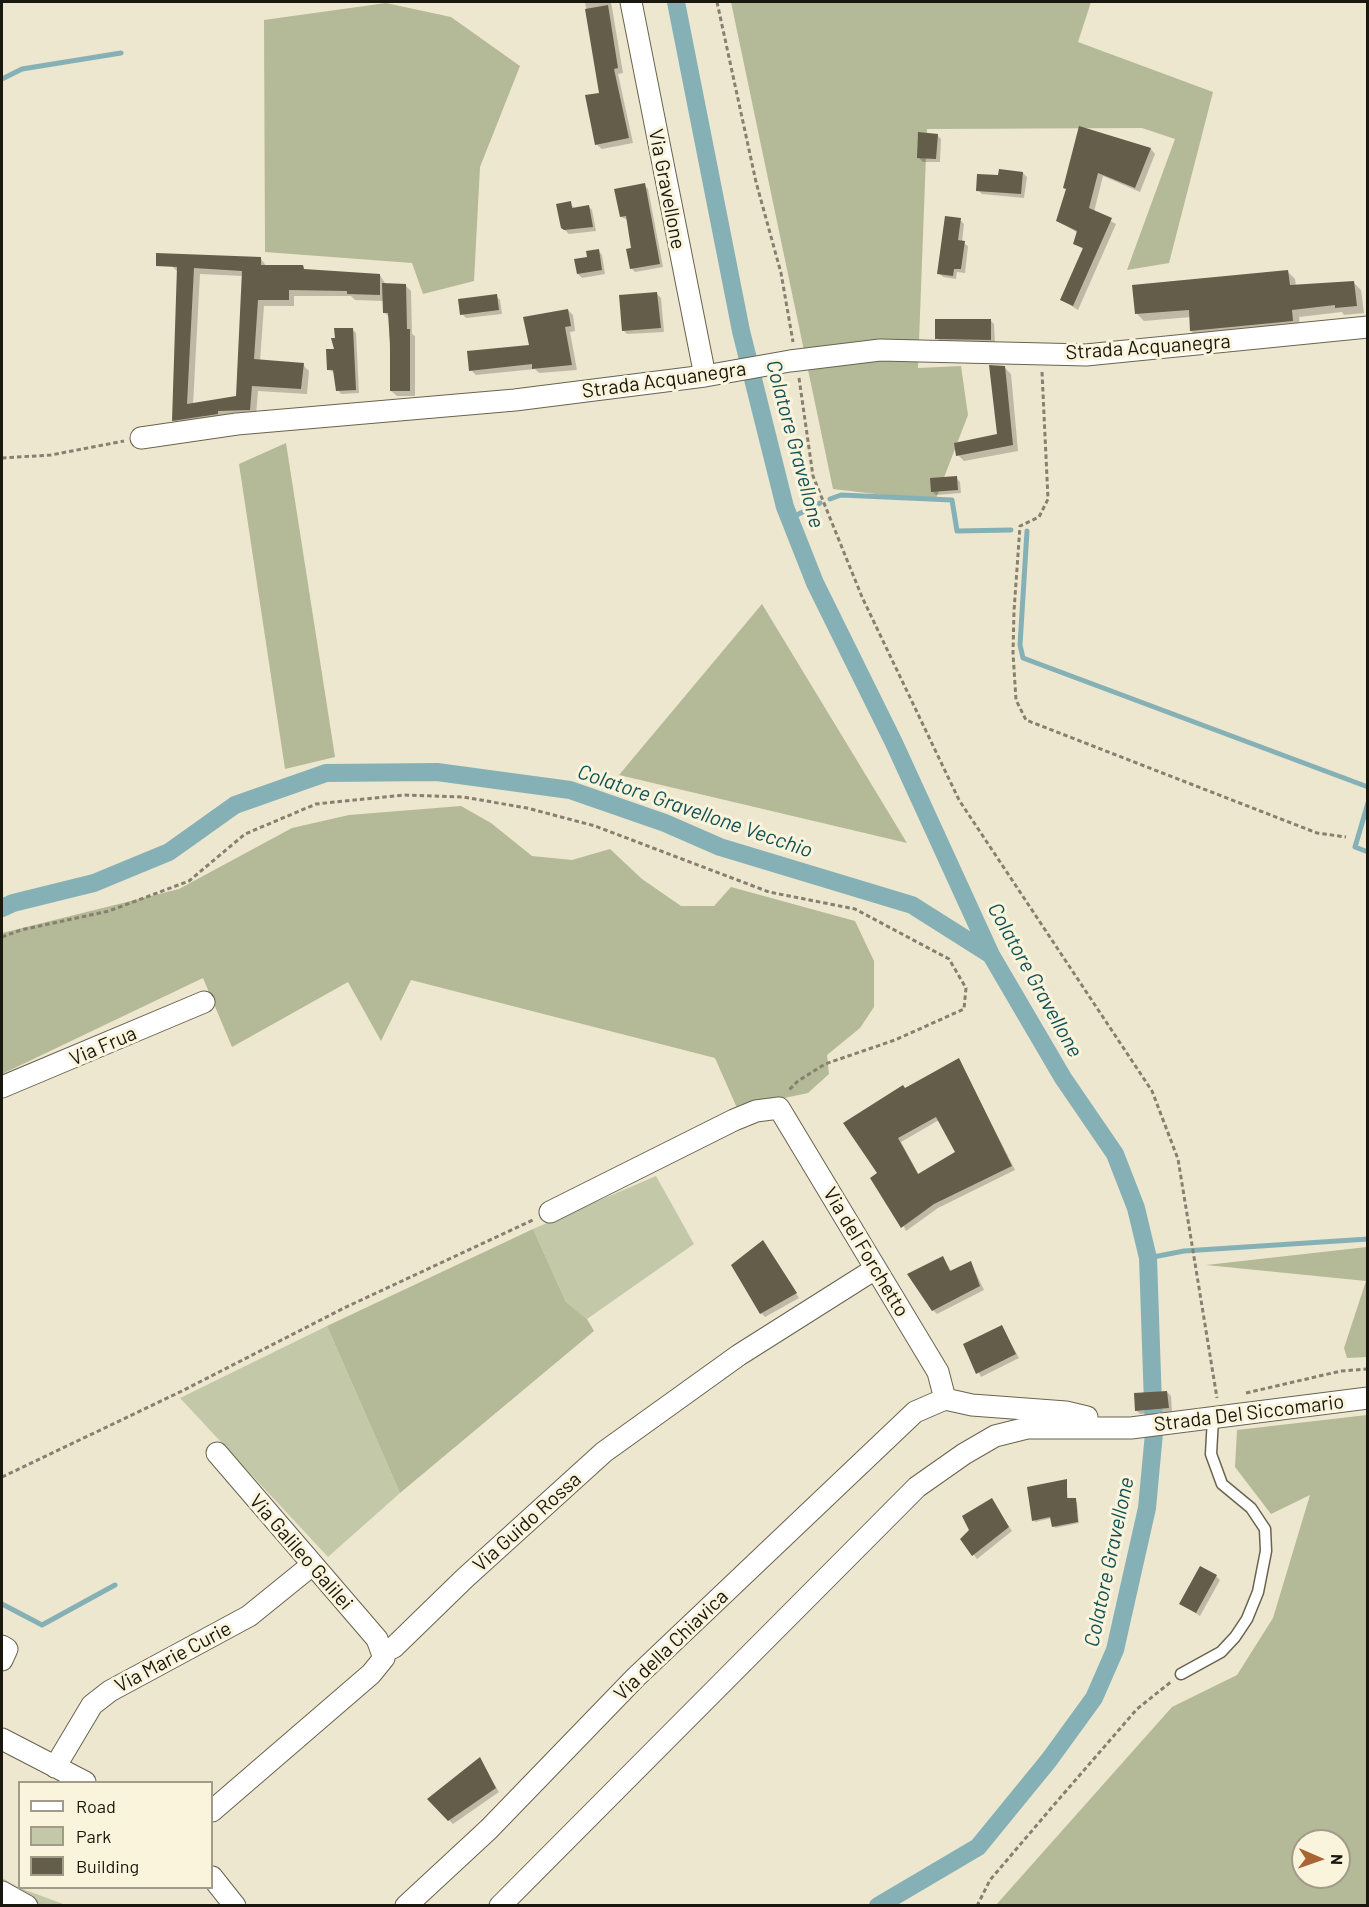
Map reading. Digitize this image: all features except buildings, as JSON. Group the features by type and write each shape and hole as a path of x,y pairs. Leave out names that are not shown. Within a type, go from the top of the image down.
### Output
{"street":[{"name":"Via Gravellone","path":"631,2 705,376"},
{"name":"Strada Acquanegra","path":"141,438 237,424 515,400 705,376 793,361 880,350 1086,355 1368,327"},
{"name":"Via Frua","path":"2,1087 204,1002"},
{"path":"550,1212 734,1120 756,1111 778,1108"},
{"name":"Via del Forchetto","path":"778,1108 938,1372 945,1399"},
{"name":"Via Guido Rossa","path":"213,1810 371,1674 382,1663 384,1652 394,1647 465,1578 612,1446 739,1355 875,1269"},
{"name":"Strada Del Siccomario","path":"1131,1428 1368,1398"},
{"path":"945,1399 972,1405 1066,1412 1131,1428"},
{"name":"Via della Chiavica","path":"406,1905 489,1829 636,1677 915,1412 945,1399"},
{"path":"500,1905 917,1487 995,1436 1026,1428 1131,1428"},
{"name":"Via Galileo Galilei","path":"217,1453 377,1639 384,1652"},
{"name":"Via Marie Curie","path":"56,1767 92,1705 110,1691 249,1616 312,1565"},
{"path":"2,1646 7,1649 2,1660"},
{"path":"2,1739 83,1781"},
{"path":"213,1878 235,1905"},
{"path":"2,1892 27,1905"}],"lane":[{"path":"1181,1674 1221,1652 1235,1637 1247,1619 1258,1592 1266,1551 1265,1529 1251,1508 1222,1484 1211,1454 1218,1417"}],"path":[{"path":"717,2 756,182 781,273 793,361 813,476 862,597 958,800 1152,1091 1178,1159 1218,1417"},
{"path":"1040,353 1048,499 1039,517 1020,526 1014,621 1016,700 1026,720 1317,833 1346,837"},
{"path":"2,458 51,455 141,438"},
{"path":"2,937 21,930 109,911 189,881 245,834 316,804 404,795 463,797 527,808 595,826 769,892 855,909 949,959 966,988 964,1009 895,1040 825,1064 798,1080 784,1096 778,1108"},
{"path":"2,1477 182,1391 344,1308 510,1233 550,1212"},
{"path":"1218,1417 1240,1396 1255,1389 1341,1371 1368,1369"},
{"path":"977,1905 990,1880 1137,1709 1181,1674"}],"green space":[{"path":"731,2 1091,2 1078,42 1213,92 1169,263 1127,270 1175,139 1142,128 927,129 918,368 961,366 968,415 935,501 833,489"},
{"path":"386,3 451,17 520,66 480,167 474,281 423,294 412,263 265,252 264,20"},
{"path":"286,443 335,757 285,769 239,464"},
{"path":"762,604 907,843 619,775"},
{"path":"461,806 491,823 532,856 572,860 610,849 642,879 681,906 714,906 731,887 855,921 874,961 874,1007 860,1028 827,1055 829,1074 808,1093 737,1108 715,1058 411,980 381,1041 348,982 232,1047 203,978 2,1074 2,933 179,889 292,828 349,815"},
{"path":"656,1176 694,1244 587,1319 566,1302 533,1229"},
{"path":"533,1229 566,1302 587,1319 594,1331 400,1493 327,1326"},
{"path":"1367,1247 1367,1357 1347,1358 1344,1348 1366,1281 1206,1265"},
{"path":"327,1326 400,1493 328,1557 180,1398"},
{"path":"1367,1415 1367,1905 996,1905 1172,1707 1237,1675 1273,1618 1310,1495 1271,1514 1235,1467 1237,1430"},
{"path":"2,1878 18,1889 66,1905 10,1905 2,1901"}],"waterway":[{"name":"Colatore Gravellone","path":"676,2 741,331 785,507 815,583 894,743 991,955 1063,1078 1115,1154 1136,1208 1148,1258 1154,1433 1147,1508 1115,1650 1094,1698 1049,1760 978,1847 878,1906"},
{"path":"2,79 22,69 121,53"},
{"path":"830,499 841,495 952,500 957,531 1011,530"},
{"path":"789,519 820,503"},
{"path":"1027,531 1020,645 1023,658 1368,787"},
{"name":"Colatore Gravellone Vecchio","path":"2,908 13,903 94,883 169,852 235,805 326,773 437,772 570,790 665,823 720,847 912,905 991,955"},
{"path":"1368,803 1355,847 1368,852"},
{"path":"1148,1258 1184,1251 1368,1239"},
{"path":"2,1604 42,1625 115,1585"}]}
